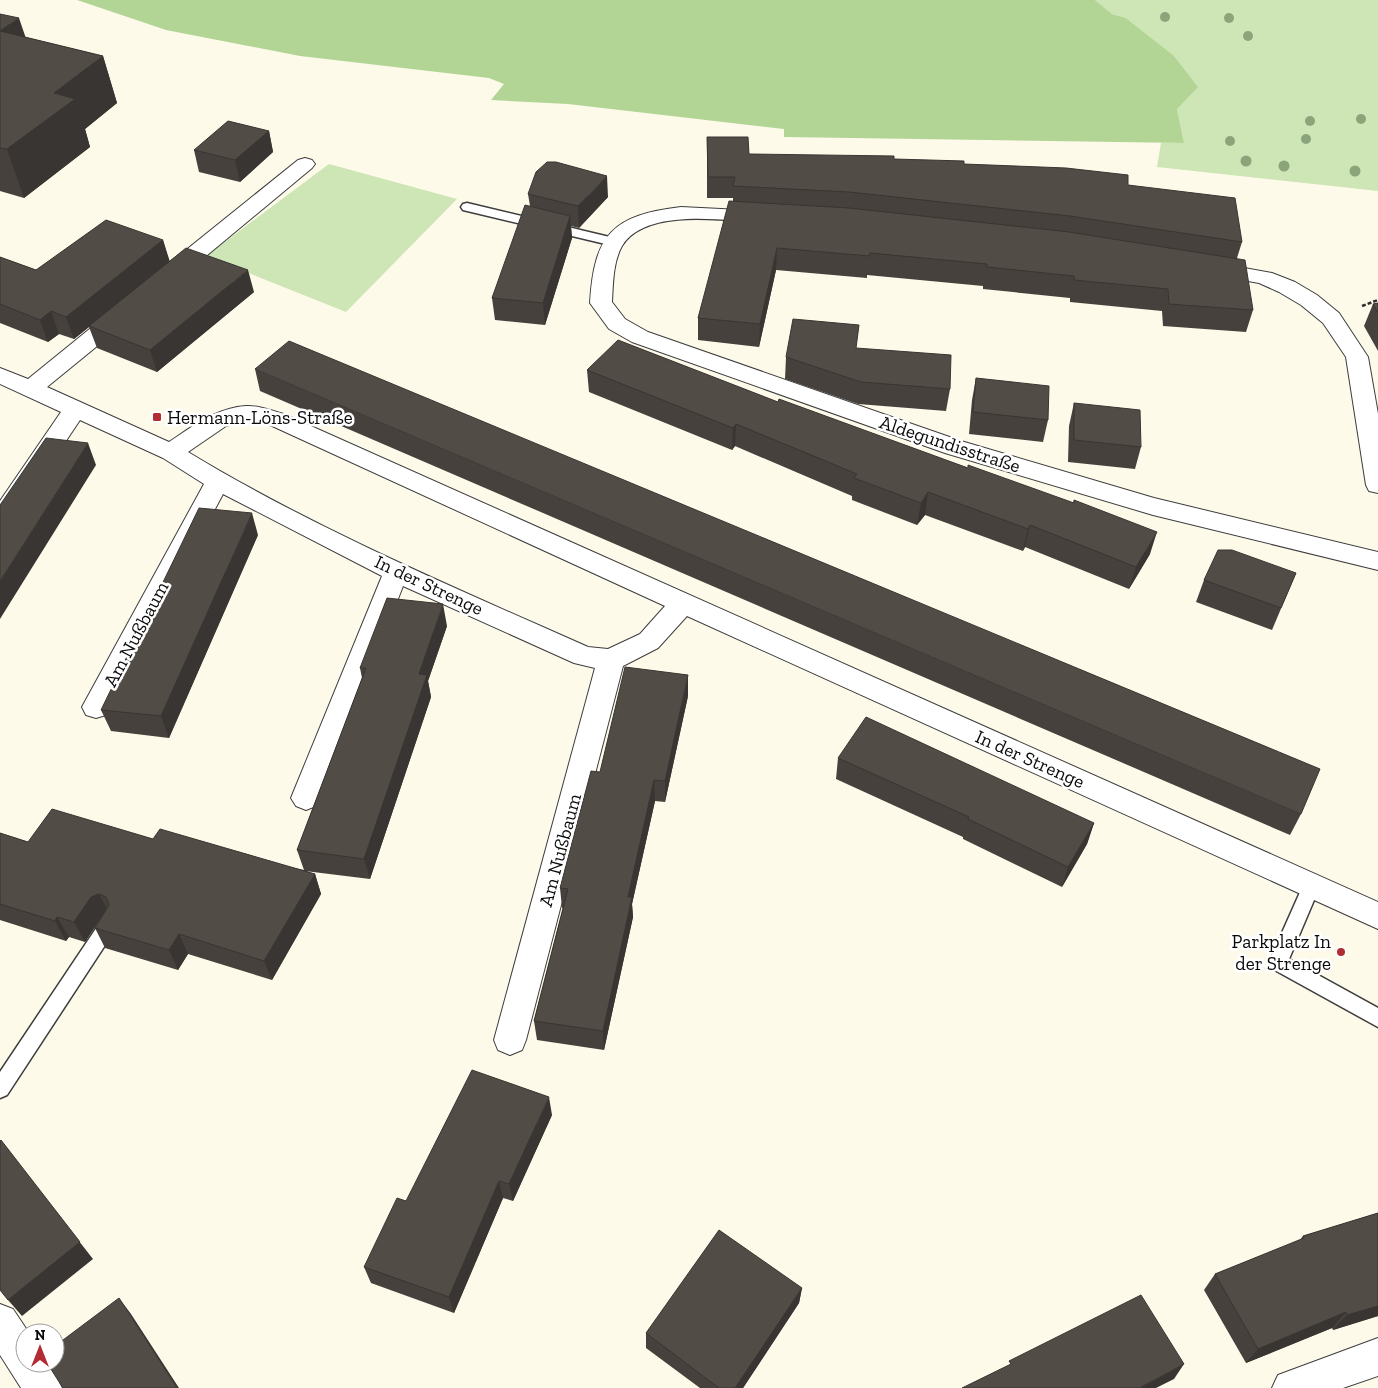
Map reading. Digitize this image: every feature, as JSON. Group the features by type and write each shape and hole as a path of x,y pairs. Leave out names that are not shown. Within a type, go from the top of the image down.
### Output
{"street":[{"path":"31,388 305,164"},
{"name":"Aldegundisstraße","path":"780,218 712,214 665,215 644,220 627,228 614,242 604,268 601,303 618,324 640,337 953,447 1153,506 1378,561"},
{"path":"1188,265 1236,272 1279,284 1309,300 1331,318 1357,357 1378,485"},
{"name":"In der Strenge","path":"0,375 170,452 218,481 396,572 584,656 611,660"},
{"path":"0,520 75,409"},
{"name":"In der Strenge","path":"170,452 218,420 247,413 276,420 1311,886 1378,914"},
{"name":"Am Nußbaum","path":"96,708 218,481"},
{"path":"306,798 396,572"},
{"path":"611,660 649,641 683,603"},
{"name":"Am Nußbaum","path":"510,1040 611,660"},
{"path":"0,1322 15,1345"},
{"path":"1291,1388 1378,1357"},
{"path":"33,1373 42,1388"}],"lane":[{"path":"467,207 614,242"},
{"path":"1311,886 1278,962 1378,1018"},
{"path":"0,1089 109,924"}],"green space":[{"path":"77,0 1095,0 1112,14 1126,18 1173,55 1198,87 1177,109 1184,143 784,137 784,129 568,104 491,100 504,84 489,78 300,56 166,30"},
{"path":"1095,0 1378,0 1378,191 1157,167 1161,143 1184,143 1177,109 1173,55 1126,18 1112,14"},
{"path":"329,164 457,199 346,312 206,256"}],"building":[{"path":"0,14 19,18 0,31"},
{"path":"0,31 103,56 54,93 75,99 7,149 0,148"},
{"path":"228,121 269,131 235,160 194,150"},
{"path":"707,137 748,137 749,154 894,156 894,159 964,161 964,164 1066,168 1128,175 1128,185 1235,198 1242,242 1070,216 849,192 733,186 735,177 708,177"},
{"path":"547,162 556,162 607,176 578,206 528,194 536,172"},
{"path":"729,201 849,208 1069,232 1245,260 1253,310 1169,304 1168,289 1074,280 1074,276 987,267 987,264 870,253 869,256 777,248 760,324 698,318"},
{"path":"525,205 570,216 543,303 492,298"},
{"path":"106,220 163,240 66,317 51,311 40,320 0,304 0,257 36,270"},
{"path":"186,248 248,270 150,350 89,326"},
{"path":"1378,303 1378,313 1373,304"},
{"path":"793,319 859,325 856,348 951,355 950,389 861,382 786,357"},
{"path":"618,340 778,402 779,399 968,468 968,465 1074,503 1074,500 1157,532 1136,567 1030,525 1028,529 928,492 921,503 854,478 857,474 736,424 733,428 587,370"},
{"path":"289,341 1320,769 1301,814 255,369"},
{"path":"976,378 1049,386 1048,420 973,412"},
{"path":"1074,403 1140,410 1141,447 1074,440"},
{"path":"46,438 88,443 0,581 0,505"},
{"path":"199,508 252,513 161,716 101,710"},
{"path":"1218,550 1232,550 1296,573 1281,608 1204,580"},
{"path":"387,598 443,604 419,674 427,675 364,859 297,850 366,668 360,668"},
{"path":"625,667 688,675 665,781 654,780 628,897 632,897 603,1031 534,1021 568,889 560,888 591,771 600,772"},
{"path":"866,717 1094,823 1068,867 968,819 969,817 838,758"},
{"path":"52,809 153,839 160,829 315,874 264,961 179,934 169,950 95,928 109,905 106,897 99,894 91,897 74,922 57,917 55,921 0,904 0,833 28,842"},
{"path":"472,1070 549,1097 509,1184 499,1181 449,1297 364,1267 397,1198 406,1201"},
{"path":"1,1140 80,1242 8,1300 0,1290"},
{"path":"1378,1213 1378,1306 1347,1315 1346,1312 1258,1349 1215,1274 1304,1238 1303,1236"},
{"path":"719,1230 802,1288 735,1388 719,1388 646,1333"},
{"path":"1141,1295 1184,1364 1139,1388 962,1388 1011,1364 1009,1361"},
{"path":"119,1298 177,1388 63,1388 53,1373 65,1373 65,1338"}],"place":[{"name":"Hermann-Löns-Straße","path":"157,417"},
{"name":"Parkplatz In der Strenge","path":"1341,952"}]}
